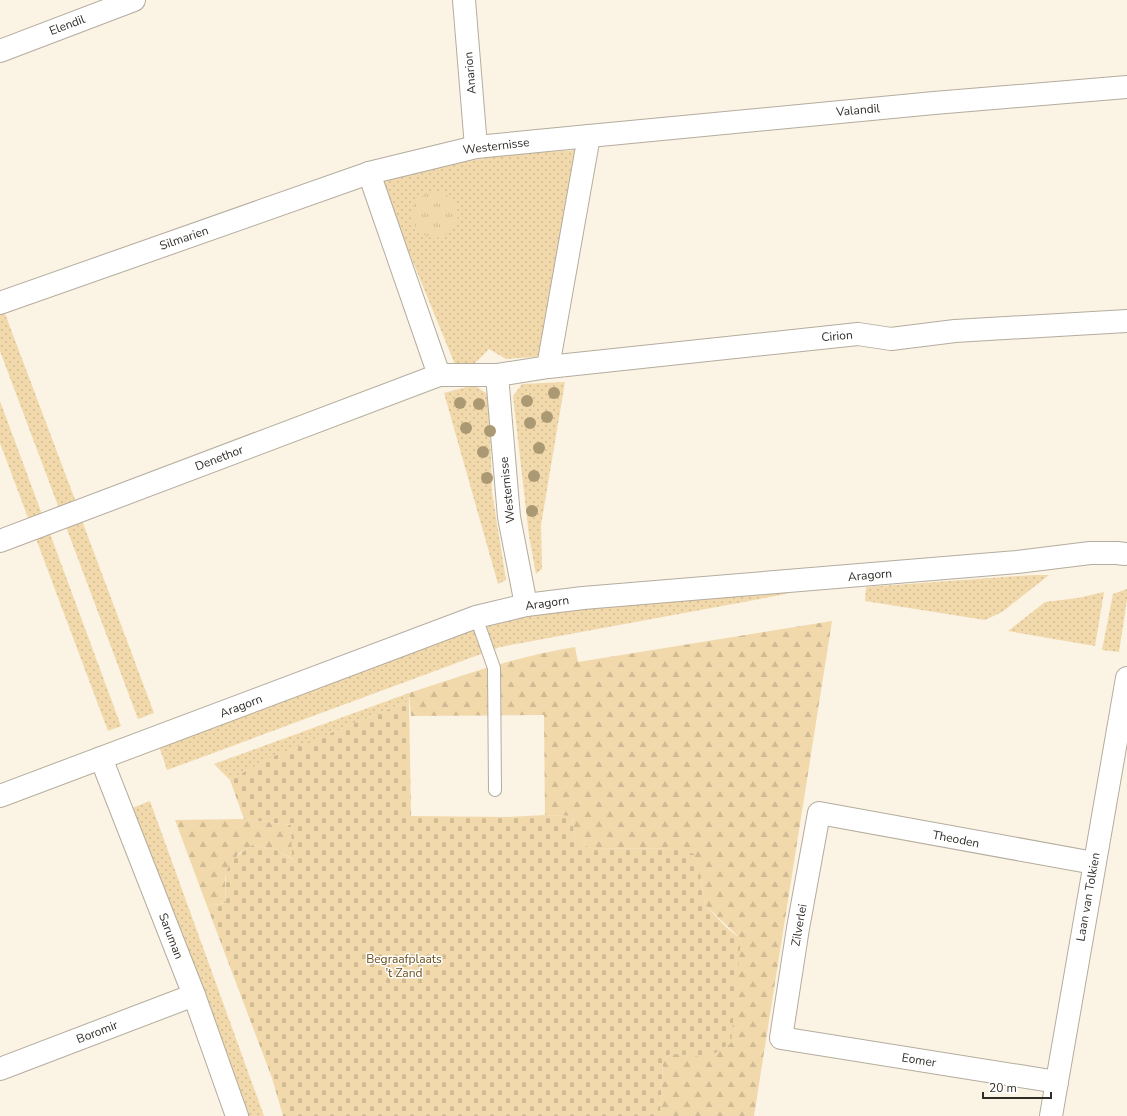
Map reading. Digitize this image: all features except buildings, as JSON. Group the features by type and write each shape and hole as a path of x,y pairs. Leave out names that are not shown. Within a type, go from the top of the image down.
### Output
{"street":[{"name":"Elendil","path":"0,51 134,0"},
{"name":"Anarion","path":"464,0 476,147"},
{"name":"Valandil","path":"589,136 934,103 1127,87"},
{"name":"Westernisse","path":"369,173 476,147 589,136"},
{"path":"369,173 439,375 497,375 548,367 589,136"},
{"name":"Silmarien","path":"0,303 369,173"},
{"name":"Cirion","path":"548,367 858,334 891,339 955,331 1127,321"},
{"name":"Denethor","path":"0,540 439,375"},
{"name":"Westernisse","path":"497,375 509,517 526,605"},
{"name":"Aragorn","path":"0,796 476,617 526,605 591,597 1017,562 1090,553 1118,553 1126,555"},
{"name":"Laan van Tolkien","path":"1051,1116 1127,678"},
{"name":"Saruman","path":"101,758 194,994 237,1116"},
{"name":"Theoden","path":"819,813 1094,863"},
{"name":"Zilverlei","path":"781,1038 798,928 819,813"},
{"name":"Boromir","path":"0,1069 194,994"},
{"name":"Eomer","path":"781,1038 1057,1082"}],"lane":[{"path":"476,617 494,668 495,790"}],"green space":[{"path":"580,150 547,356 506,359 489,349 474,364 456,367 379,179 399,173 509,154"},
{"path":"431,192 439,192 448,196 454,202 458,215 454,228 448,234 439,238 431,238 422,234 416,228 412,219 412,211 416,202 422,196"},
{"path":"4,311 77,505 60,511 0,351 0,312"},
{"path":"565,382 541,525 542,569 536,574 529,536 513,396 522,384"},
{"path":"474,385 489,395 492,492 506,580 498,584 444,393"},
{"path":"0,401 43,517 30,523 0,443"},
{"path":"81,518 154,713 138,719 65,524"},
{"path":"49,531 121,726 108,731 35,536"},
{"path":"1049,575 1002,612 985,620 865,601 866,587"},
{"path":"1127,589 1127,600 1119,652 1102,650 1113,594"},
{"path":"798,590 781,595 500,647 167,770 159,746 498,620 538,610"},
{"path":"1104,592 1095,646 1008,631 1045,602 1078,598"},
{"path":"832,621 754,1116 660,1116 663,1061 671,1053 707,1057 741,939 705,905 701,880 676,849 589,848 574,835 572,816 545,815 544,715 411,716 409,693 533,655 575,647 578,662"},
{"path":"409,693 409,701 266,760 230,780 214,764"},
{"name":"Begraafplaats 't Zand","path":"409,701 411,816 572,816 574,835 589,848 676,849 694,854 701,880 705,905 727,928 741,939 731,1043 707,1058 671,1053 663,1061 660,1116 283,1116 272,1078 207,906 226,903 226,875 228,869 236,857 253,845 276,850 292,859 291,825 244,819 230,780 265,760"},
{"path":"150,801 264,1116 246,1116 132,808"},
{"path":"244,819 291,825 293,859 276,850 253,845 238,854 225,878 226,903 207,906 175,820"}]}
